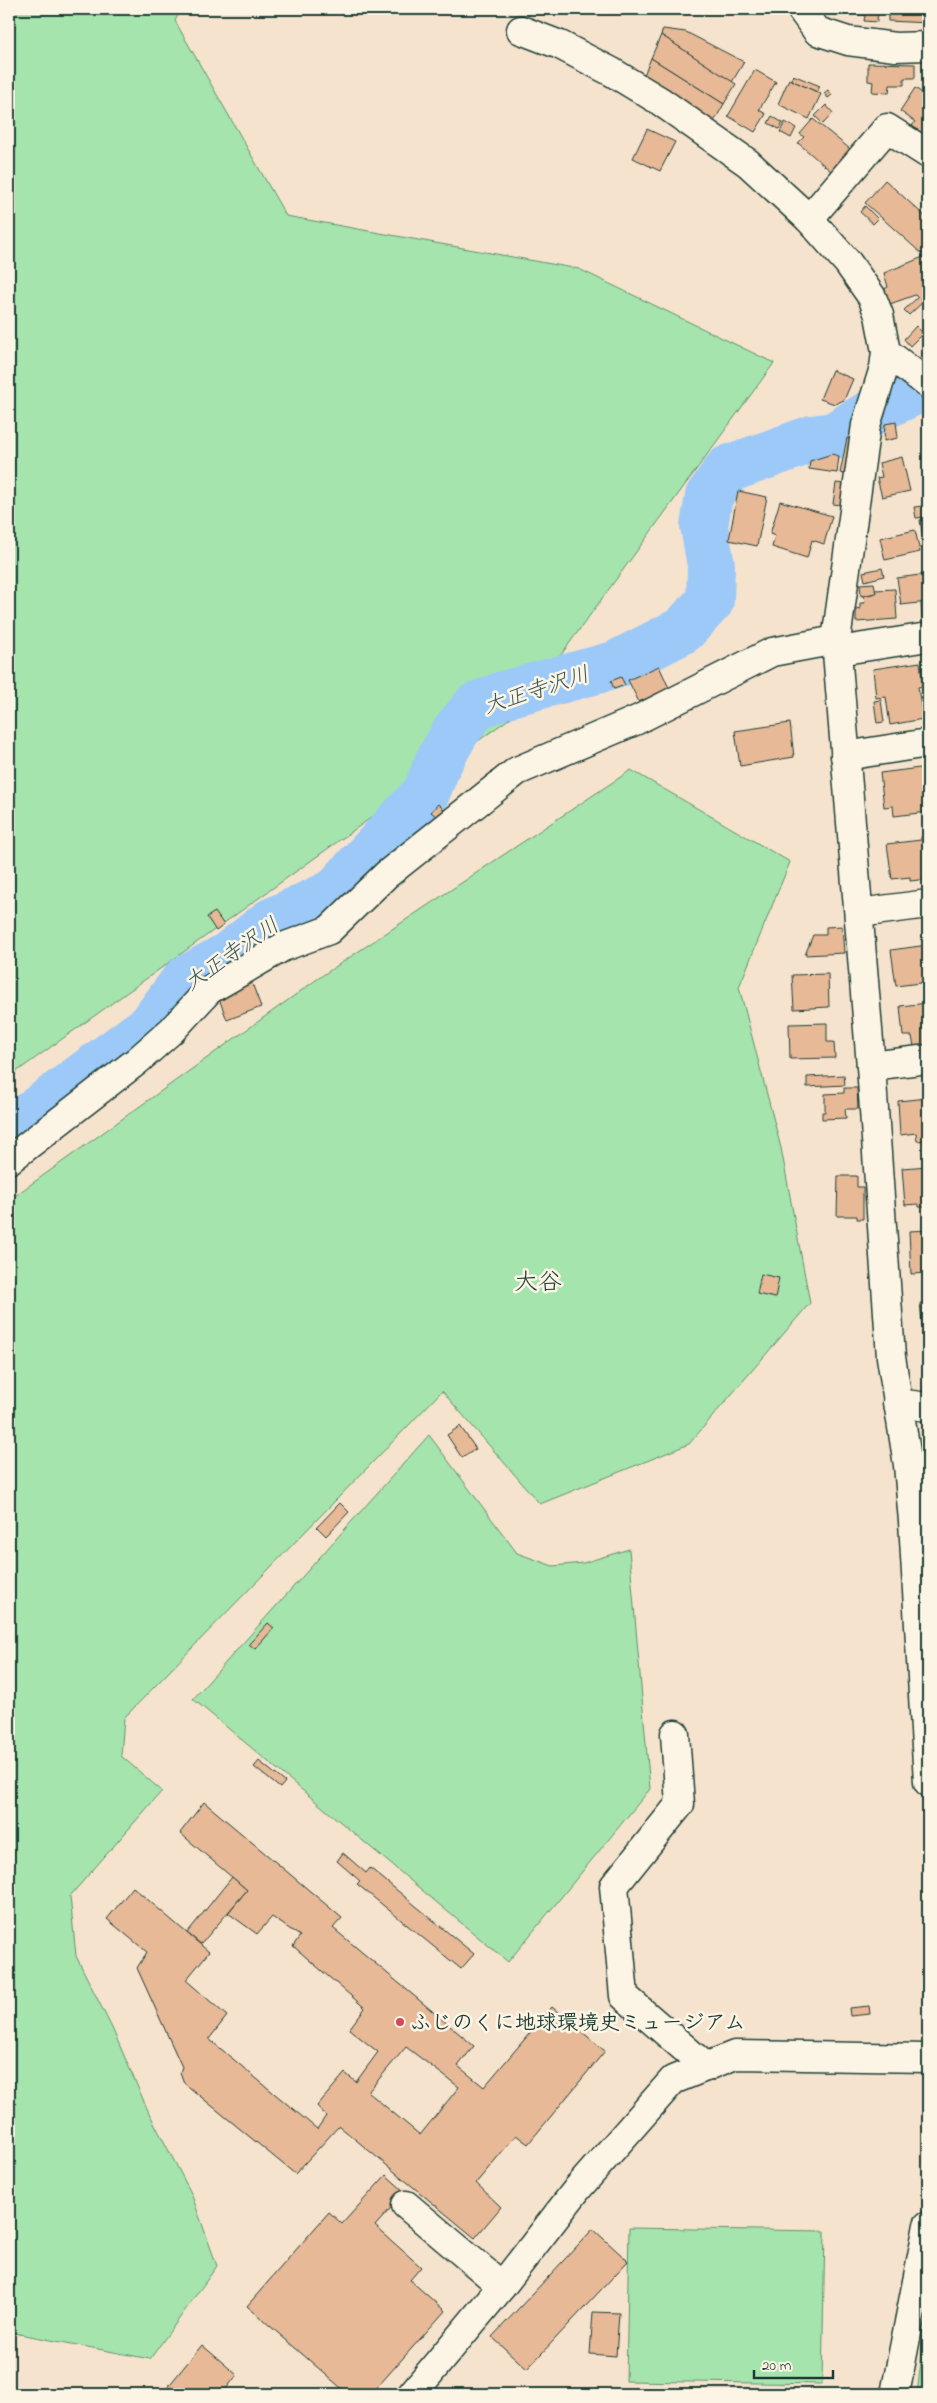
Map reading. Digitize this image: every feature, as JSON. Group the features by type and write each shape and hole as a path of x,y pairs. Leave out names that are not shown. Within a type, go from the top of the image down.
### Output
{"street":[{"path":"801,9 817,31 848,42 895,47 928,46"},
{"path":"521,30 560,45 612,72 660,101 748,163 809,220 848,263 872,297 878,315 886,352 884,368 870,412 837,645 871,1066 891,1357 908,1465 925,1666 928,1782"},
{"path":"809,220 887,128 928,154"},
{"path":"886,352 922,380"},
{"path":"9,1160 137,1061 172,1030 209,990 283,947 330,930 386,875 517,771 638,720 772,652 928,636"},
{"path":"846,756 928,743"},
{"path":"859,913 928,904"},
{"path":"871,1066 928,1059"},
{"path":"897,1403 928,1407"},
{"path":"675,1734 680,1804 614,1886 624,1996 706,2067"},
{"path":"412,2394 502,2286 578,2188 673,2080 735,2056 928,2058"},
{"path":"406,2205 502,2286"},
{"path":"895,2394 928,2225"}],"green space":[{"path":"9,9 181,9 175,21 286,216 579,269 774,363 520,711 9,1077"},
{"path":"631,770 790,862 739,987 781,1148 810,1303 689,1444 540,1504 442,1391 124,1718 121,1756 162,1791 70,1896 76,1956 112,2028 149,2113 191,2193 217,2266 150,2359 9,2332 9,1200 323,975"},
{"path":"429,1435 517,1553 553,1566 583,1563 629,1549 650,1789 508,1962 193,1699"},
{"path":"629,2228 825,2231 822,2384 626,2381"},
{"path":"928,2303 928,2394 917,2394"}],"building":[{"path":"838,9 878,9 877,22 864,21 865,15 851,14 851,10"},
{"path":"888,9 928,9 928,23 888,21"},
{"path":"663,29 686,32 744,62 732,82 661,35"},
{"path":"661,35 736,84 724,104 651,58"},
{"path":"651,58 724,104 712,125 642,80"},
{"path":"868,63 915,64 915,78 904,78 904,85 890,85 889,93 872,92 873,82 868,81"},
{"path":"755,70 776,82 759,110 766,114 755,132 728,116"},
{"path":"793,75 820,86 817,92 791,80"},
{"path":"789,79 821,94 809,119 778,104"},
{"path":"915,88 928,97 928,137 912,126 915,122 900,111"},
{"path":"828,90 832,95 828,98 824,93"},
{"path":"826,105 833,113 823,124 815,116"},
{"path":"772,116 783,123 779,129 768,123"},
{"path":"813,119 850,149 832,172 798,143 804,137 800,134"},
{"path":"785,122 796,128 791,138 780,132"},
{"path":"647,129 675,142 660,171 633,158"},
{"path":"885,180 928,219 928,246 922,254 865,203"},
{"path":"865,206 878,219 873,224 860,212"},
{"path":"928,255 928,295 919,299 915,295 890,304 884,289 888,287 884,273"},
{"path":"918,297 923,302 909,315 904,310"},
{"path":"916,326 923,333 910,346 904,339"},
{"path":"832,370 853,379 844,400 835,404 820,399"},
{"path":"896,422 898,438 884,441 885,424"},
{"path":"847,438 855,440 849,475 840,473"},
{"path":"832,454 839,456 837,473 809,469 810,461"},
{"path":"902,457 910,491 882,497 877,478 882,477 879,463"},
{"path":"836,483 845,484 841,505 833,504"},
{"path":"738,491 767,497 757,546 729,540"},
{"path":"780,501 832,516 824,544 812,540 807,558 772,547 775,536 770,534"},
{"path":"923,506 925,517 916,518 914,507"},
{"path":"928,519 928,562 927,563 920,520"},
{"path":"915,530 920,552 885,560 880,538"},
{"path":"882,568 884,576 865,581 863,572"},
{"path":"928,574 928,602 901,605 897,578"},
{"path":"874,583 876,593 861,596 860,584"},
{"path":"895,589 897,619 856,622 856,608 860,609 860,603 865,603 864,596 876,593 875,590"},
{"path":"928,602 928,617 922,618 921,603"},
{"path":"920,662 923,686 918,687 923,719 890,725 886,697 876,698 873,669"},
{"path":"659,666 669,688 639,702 628,680"},
{"path":"621,677 625,685 614,689 611,681"},
{"path":"881,700 884,722 877,723 874,701"},
{"path":"790,723 794,757 740,766 735,731"},
{"path":"928,767 928,812 894,816 893,806 884,807 880,773"},
{"path":"438,804 446,812 439,819 431,812"},
{"path":"928,836 928,879 910,881 910,877 892,879 887,844 921,840 921,837"},
{"path":"215,912 224,925 216,931 207,917"},
{"path":"842,926 844,953 805,955 813,935 826,935 826,927"},
{"path":"928,945 928,982 896,986 891,950"},
{"path":"828,974 829,1007 794,1009 792,975"},
{"path":"252,983 261,1007 227,1020 218,996"},
{"path":"928,1003 928,1045 914,1047 912,1036 903,1036 900,1006"},
{"path":"827,1023 827,1042 834,1042 835,1058 790,1059 789,1024"},
{"path":"844,1075 845,1085 807,1087 807,1077"},
{"path":"844,1088 857,1088 858,1109 845,1109 846,1118 822,1119 822,1112 825,1112 825,1094 844,1093"},
{"path":"928,1098 928,1140 917,1141 916,1133 900,1135 898,1101"},
{"path":"928,1166 928,1207 919,1207 919,1204 905,1205 902,1168"},
{"path":"838,1176 857,1176 857,1187 863,1187 863,1219 857,1219 857,1216 837,1216"},
{"path":"928,1230 928,1273 911,1274 909,1231"},
{"path":"761,1274 779,1278 775,1298 757,1294"},
{"path":"920,1303 928,1303 928,1332 923,1332"},
{"path":"928,1351 928,1391 923,1390"},
{"path":"460,1426 476,1449 462,1458 447,1435"},
{"path":"340,1503 349,1512 326,1536 317,1527"},
{"path":"268,1623 274,1628 255,1649 249,1644"},
{"path":"259,1761 285,1782 280,1788 254,1767"},
{"name":"ふじのくに地球環境史ミュージアム","path":"204,1802 342,1918 333,1928 474,2046 458,2066 484,2087 552,2007 605,2051 528,2144 516,2135 476,2183 501,2207 475,2238 339,2126 295,2174 184,2083 180,2072 182,2067 137,1968 147,1952 107,1919 133,1887 209,1952 186,1980 227,2016 209,2039 317,2129 326,2116 317,2106 345,2073 356,2082 378,2052 349,2029 365,2008 293,1946 300,1936 272,1917 257,1934 228,1913 247,1890 180,1833","holes":["406,2047 459,2087 420,2135 368,2092"]},
{"path":"343,1853 366,1873 370,1868 474,1954 461,1969 357,1884 360,1881 337,1861"},
{"path":"232,1877 247,1890 201,1944 187,1933"},
{"path":"869,2006 870,2014 850,2016 849,2008"},
{"path":"386,2175 405,2192 375,2226 421,2267 410,2280 445,2311 371,2394 348,2394 247,2306 329,2212 342,2224"},
{"path":"593,2229 628,2261 527,2369 492,2337"},
{"path":"593,2312 619,2313 616,2356 590,2354"},
{"path":"202,2345 237,2375 222,2394 162,2394"}],"waterway":[{"name":"大正寺沢川","path":"9,1131 151,1026 185,980 229,955 271,922 334,893 426,793 438,763 456,731 476,706 503,695 615,665 683,630 710,601 711,565 704,526 709,496 728,469 812,439 834,436 883,406 928,385"}],"place":[{"name":"ふじのくに地球環境史ミュージアム","path":"400,2022"}],"district":[{"name":"大谷","path":"538,1281"}]}
